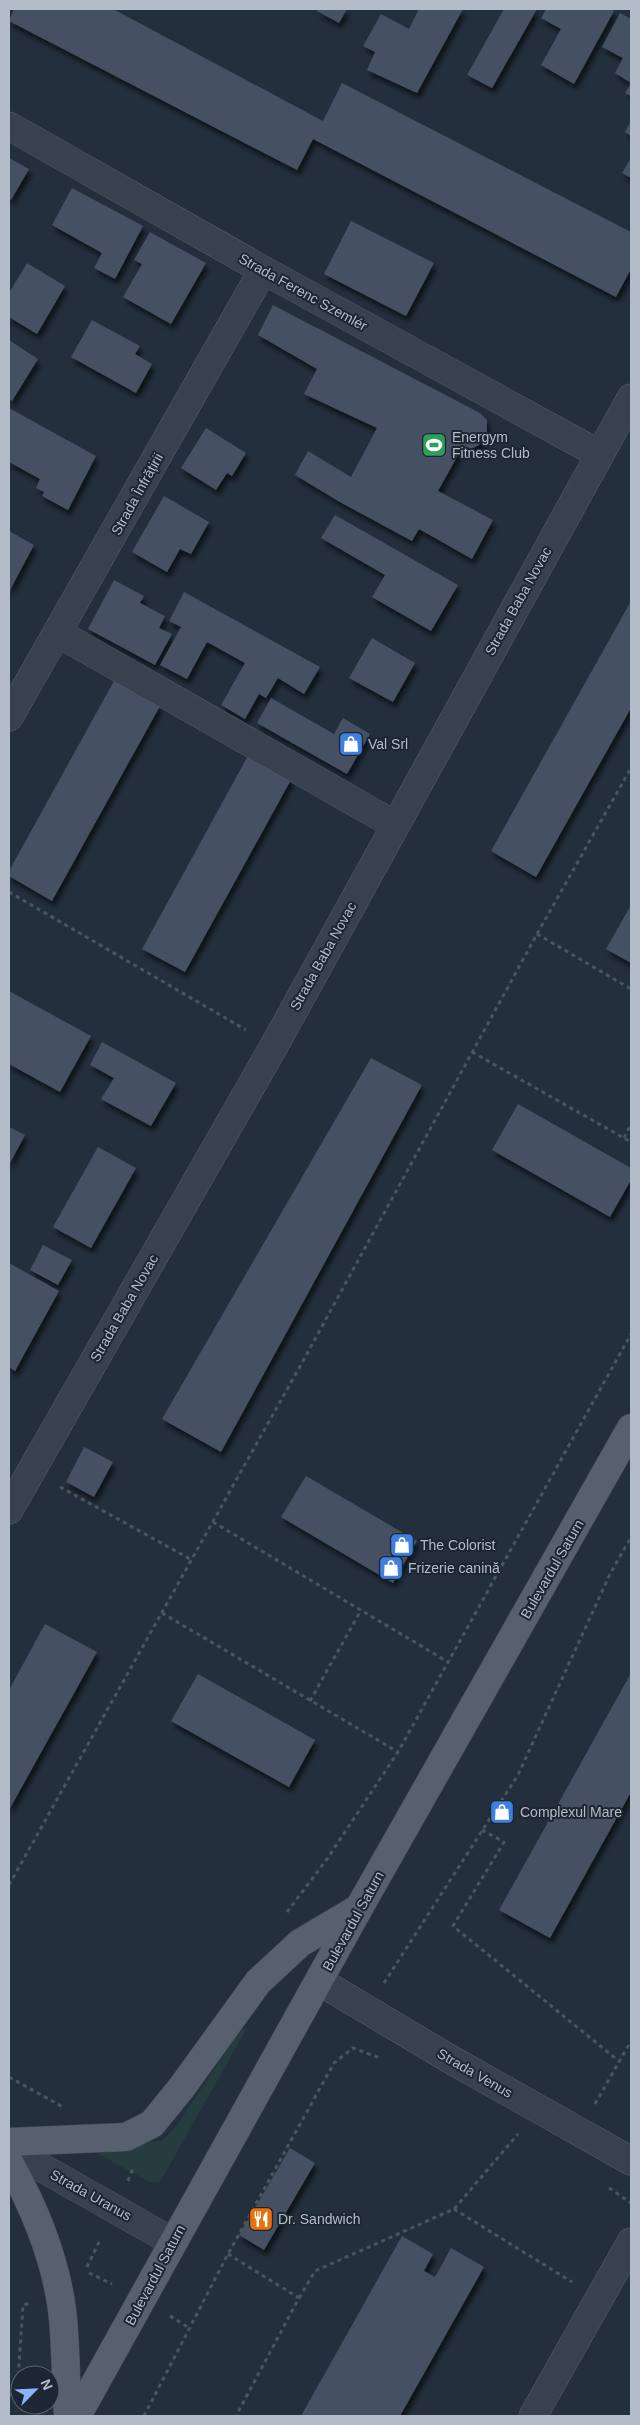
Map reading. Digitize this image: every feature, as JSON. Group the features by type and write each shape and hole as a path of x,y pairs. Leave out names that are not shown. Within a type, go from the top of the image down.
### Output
{"main road":[{"name":"Bulevardul Saturn","path":"77,2416 359,1908 631,1428"},
{"path":"9,2142 126,2137 152,2124 182,2087 258,1982 300,1943 359,1908"},
{"path":"9,2162 29,2198 48,2246 60,2296 64,2331 68,2416"}],"street":[{"name":"Strada Ferenc Szemlér","path":"9,126 263,270 599,454"},
{"name":"Strada Înfrățirii","path":"9,717 263,270"},
{"name":"Strada Baba Novac","path":"9,1510 274,1046 631,398"},
{"path":"58,633 395,825"},
{"name":"Strada Venus","path":"319,1981 631,2161"},
{"name":"Strada Uranus","path":"9,2149 173,2242"},
{"path":"533,2416 631,2242"}],"path":[{"path":"9,1885 192,1560 537,934 631,768"},
{"path":"9,892 274,1046"},
{"path":"537,934 631,989"},
{"path":"472,1052 631,1142"},
{"path":"624,1138 631,1124"},
{"path":"285,1914 326,1859 398,1752 631,1334"},
{"path":"31,1470 192,1560"},
{"path":"213,1522 448,1662"},
{"path":"386,1991 383,1984 518,1775 610,1574 631,1537"},
{"path":"310,1701 361,1610"},
{"path":"162,1613 398,1752"},
{"path":"482,1830 504,1842 453,1926 620,2062"},
{"path":"580,2133 631,2042"},
{"path":"144,2416 228,2254 334,2063 353,2048 388,2062"},
{"path":"9,2077 68,2109"},
{"path":"236,2416 315,2271 454,2209 520,2132"},
{"path":"9,2397 18,2382 23,2305 60,2296 85,2271 134,2170 126,2137"},
{"path":"454,2209 599,2298"},
{"path":"228,2254 299,2298"}],"green space":[{"path":"248,2026 160,2182 150,2182 93,2151 163,2140 177,2125 239,2032"}],"building":[{"path":"14,9 113,9 323,121 342,83 631,232 631,269 616,297 313,139 297,170 9,21"},
{"path":"318,9 347,9 339,23 317,11"},
{"path":"419,9 463,9 417,93 367,70 375,52 363,46 381,14 409,29"},
{"path":"504,9 537,9 492,88 467,75"},
{"path":"546,9 611,9 614,11 574,84 541,65 561,29 541,18"},
{"path":"620,13 631,19 631,83 615,73 623,58 602,47"},
{"path":"631,83 631,96 625,93"},
{"path":"631,121 631,136 625,132"},
{"path":"9,158 29,169 11,200 9,198"},
{"path":"631,158 631,178 622,173"},
{"path":"72,188 143,226 115,279 94,268 102,253 52,225"},
{"path":"351,221 434,263 406,316 324,274"},
{"path":"150,232 206,263 171,324 123,297 142,264 134,260"},
{"path":"27,263 65,286 37,334 9,317 9,293"},
{"path":"273,305 480,413 487,420 487,435 479,445 471,449 463,446 438,491 493,520 472,559 419,529 412,541 338,501 295,475 308,451 351,477 377,428 304,394 317,369 258,335"},
{"path":"92,320 140,346 135,354 152,364 136,393 71,357"},
{"path":"9,340 38,359 12,401 9,399"},
{"path":"9,408 96,456 68,510 42,496 44,492 36,488 40,479 9,462"},
{"path":"206,428 246,453 232,476 227,473 216,490 181,468"},
{"path":"164,496 209,522 191,554 180,549 167,572 132,552"},
{"path":"335,515 458,585 431,631 372,597 385,575 321,538"},
{"path":"9,531 34,545 9,592"},
{"path":"114,580 144,596 140,603 165,616 159,628 172,634 155,665 88,629"},
{"path":"184,592 320,667 304,694 278,678 266,698 259,694 245,719 221,705 245,663 207,642 187,679 160,665 181,627 169,621"},
{"path":"631,601 631,708 536,877 491,851"},
{"path":"372,638 415,663 393,702 349,678"},
{"path":"114,681 160,706 52,901 9,876 9,871"},
{"path":"271,698 334,734 343,718 370,734 347,774 257,723"},
{"path":"249,754 292,778 185,972 142,949"},
{"path":"631,905 631,963 606,949"},
{"path":"9,991 91,1036 60,1092 9,1064"},
{"path":"102,1042 176,1083 151,1126 101,1099 114,1078 90,1065"},
{"path":"371,1058 422,1085 221,1452 162,1419"},
{"path":"518,1104 631,1168 631,1180 610,1217 492,1150"},
{"path":"9,1127 25,1135 9,1165"},
{"path":"98,1147 136,1168 91,1248 53,1227"},
{"path":"43,1245 72,1260 58,1285 30,1270"},
{"path":"9,1263 59,1291 15,1371 9,1367"},
{"path":"84,1447 113,1462 94,1497 66,1482"},
{"path":"306,1476 417,1541 393,1583 281,1517"},
{"path":"45,1624 97,1652 9,1810 9,1690"},
{"path":"631,1673 631,1792 550,1938 499,1910"},
{"path":"198,1674 315,1740 289,1787 171,1721"},
{"path":"290,2148 315,2163 264,2250 239,2235"},
{"path":"402,2236 433,2254 424,2271 435,2277 451,2248 484,2267 400,2416 301,2416"}],"place":[{"name":"Energym Fitness Club","path":"434,445"},
{"name":"Val Srl","path":"351,744"},
{"name":"The Colorist","path":"402,1545"},
{"name":"Frizerie canină","path":"391,1568"},
{"name":"Complexul Mare","path":"502,1812"},
{"name":"Dr. Sandwich","path":"261,2219"}]}
